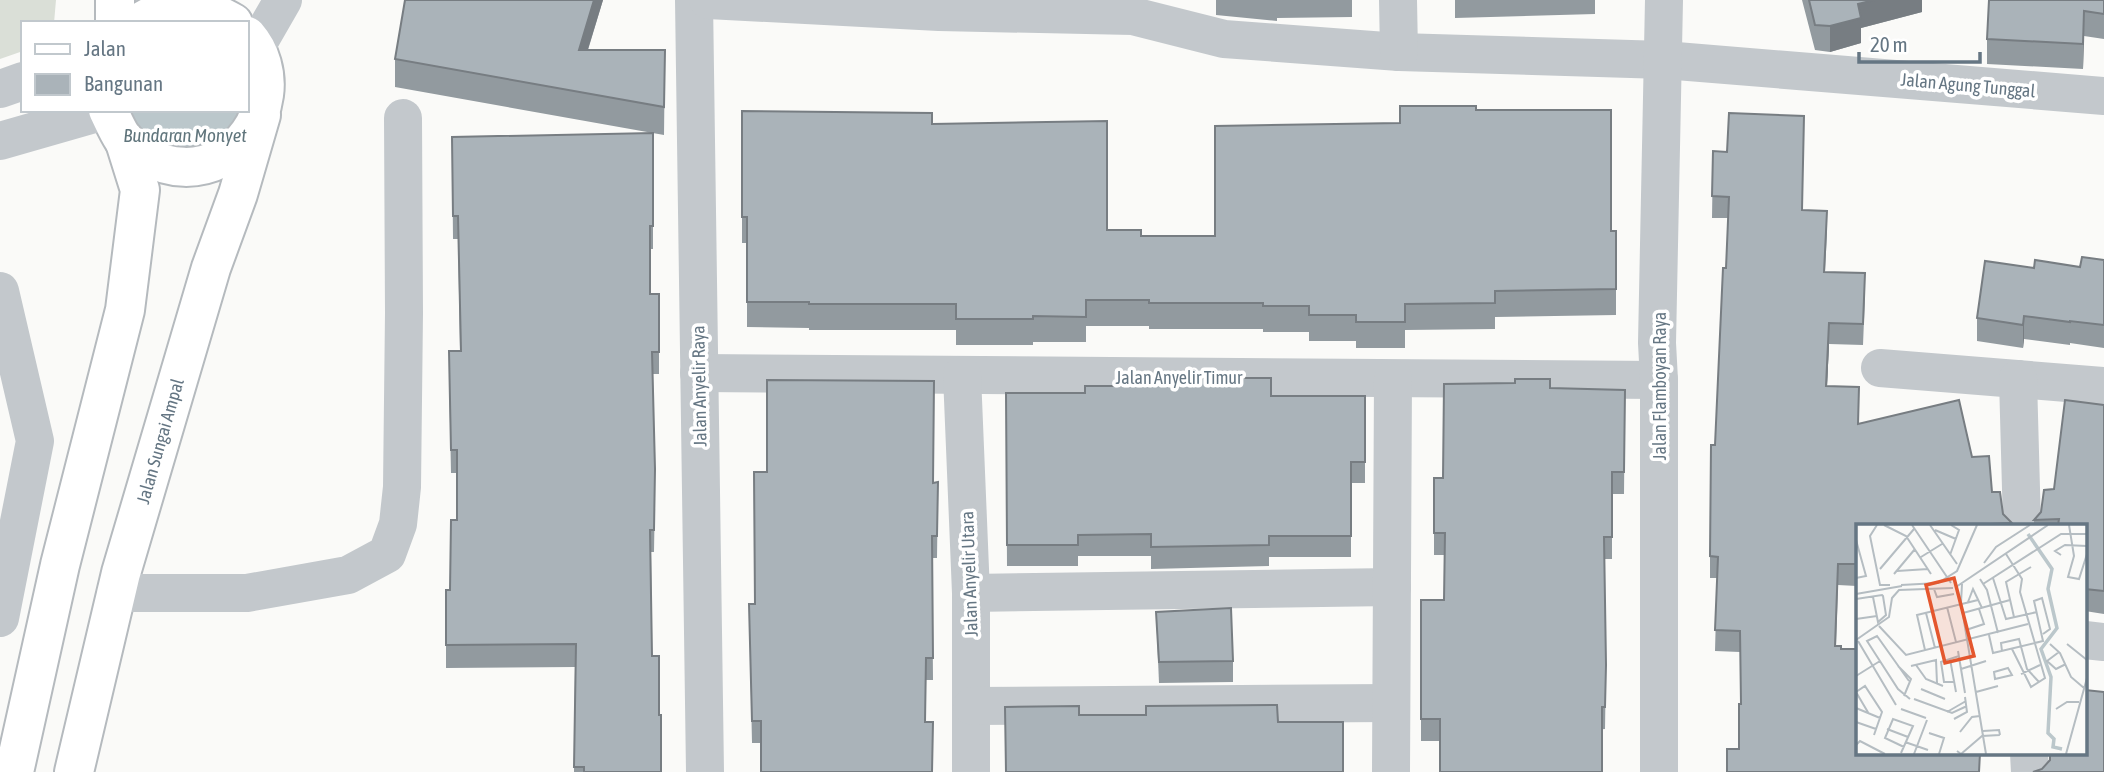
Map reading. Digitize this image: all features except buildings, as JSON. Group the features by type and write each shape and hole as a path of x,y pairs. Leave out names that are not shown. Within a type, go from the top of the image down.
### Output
{"main road":[{"path":"115,21 116,0"},
{"path":"216,0 234,21"},
{"path":"142,21 156,12 184,6 213,11 227,21"},
{"name":"Jalan Sungai Ampal","path":"74,772 116,593 211,268 261,115 266,81 248,43"},
{"path":"116,125 132,147 159,163 190,168 220,160 237,148 245,142 261,115"},
{"path":"14,772 60,565 125,310 140,190 116,125"}],"street":[{"path":"248,28 283,0"},
{"name":"Jalan Anyelir Raya","path":"694,0 705,772"},
{"name":"Jalan Agung Tunggal","path":"708,0 1133,8 1224,39 1399,52 1664,60 2104,96"},
{"path":"1398,0 1399,52"},
{"name":"Jalan Flamboyan Raya","path":"1659,772 1657,344 1664,0"},
{"path":"0,89 21,82"},
{"path":"116,593 247,593 348,575 387,554 398,524 402,487 403,118"},
{"path":"0,141 116,125"},
{"path":"0,291 35,441 0,618"},
{"path":"1880,368 2104,386"},
{"name":"Jalan Anyelir Timur","path":"699,373 1659,380"},
{"name":"Jalan Anyelir Utara","path":"962,375 971,593 971,772"},
{"path":"1391,772 1393,379"},
{"path":"2018,379 2022,524"},
{"path":"971,593 1392,587"},
{"path":"2086,640 2104,642"},
{"path":"972,706 1391,703"},
{"path":"2029,754 2030,772"}],"shaded area":[{"path":"0,0 56,0 54,21 21,21 21,52 0,59"}],"water":[{"name":"Bundaran Monyet","path":"248,54 254,72 255,93 250,112 241,128 228,142 195,157 177,158 159,154 141,145 127,129 118,112 248,112"}]}
